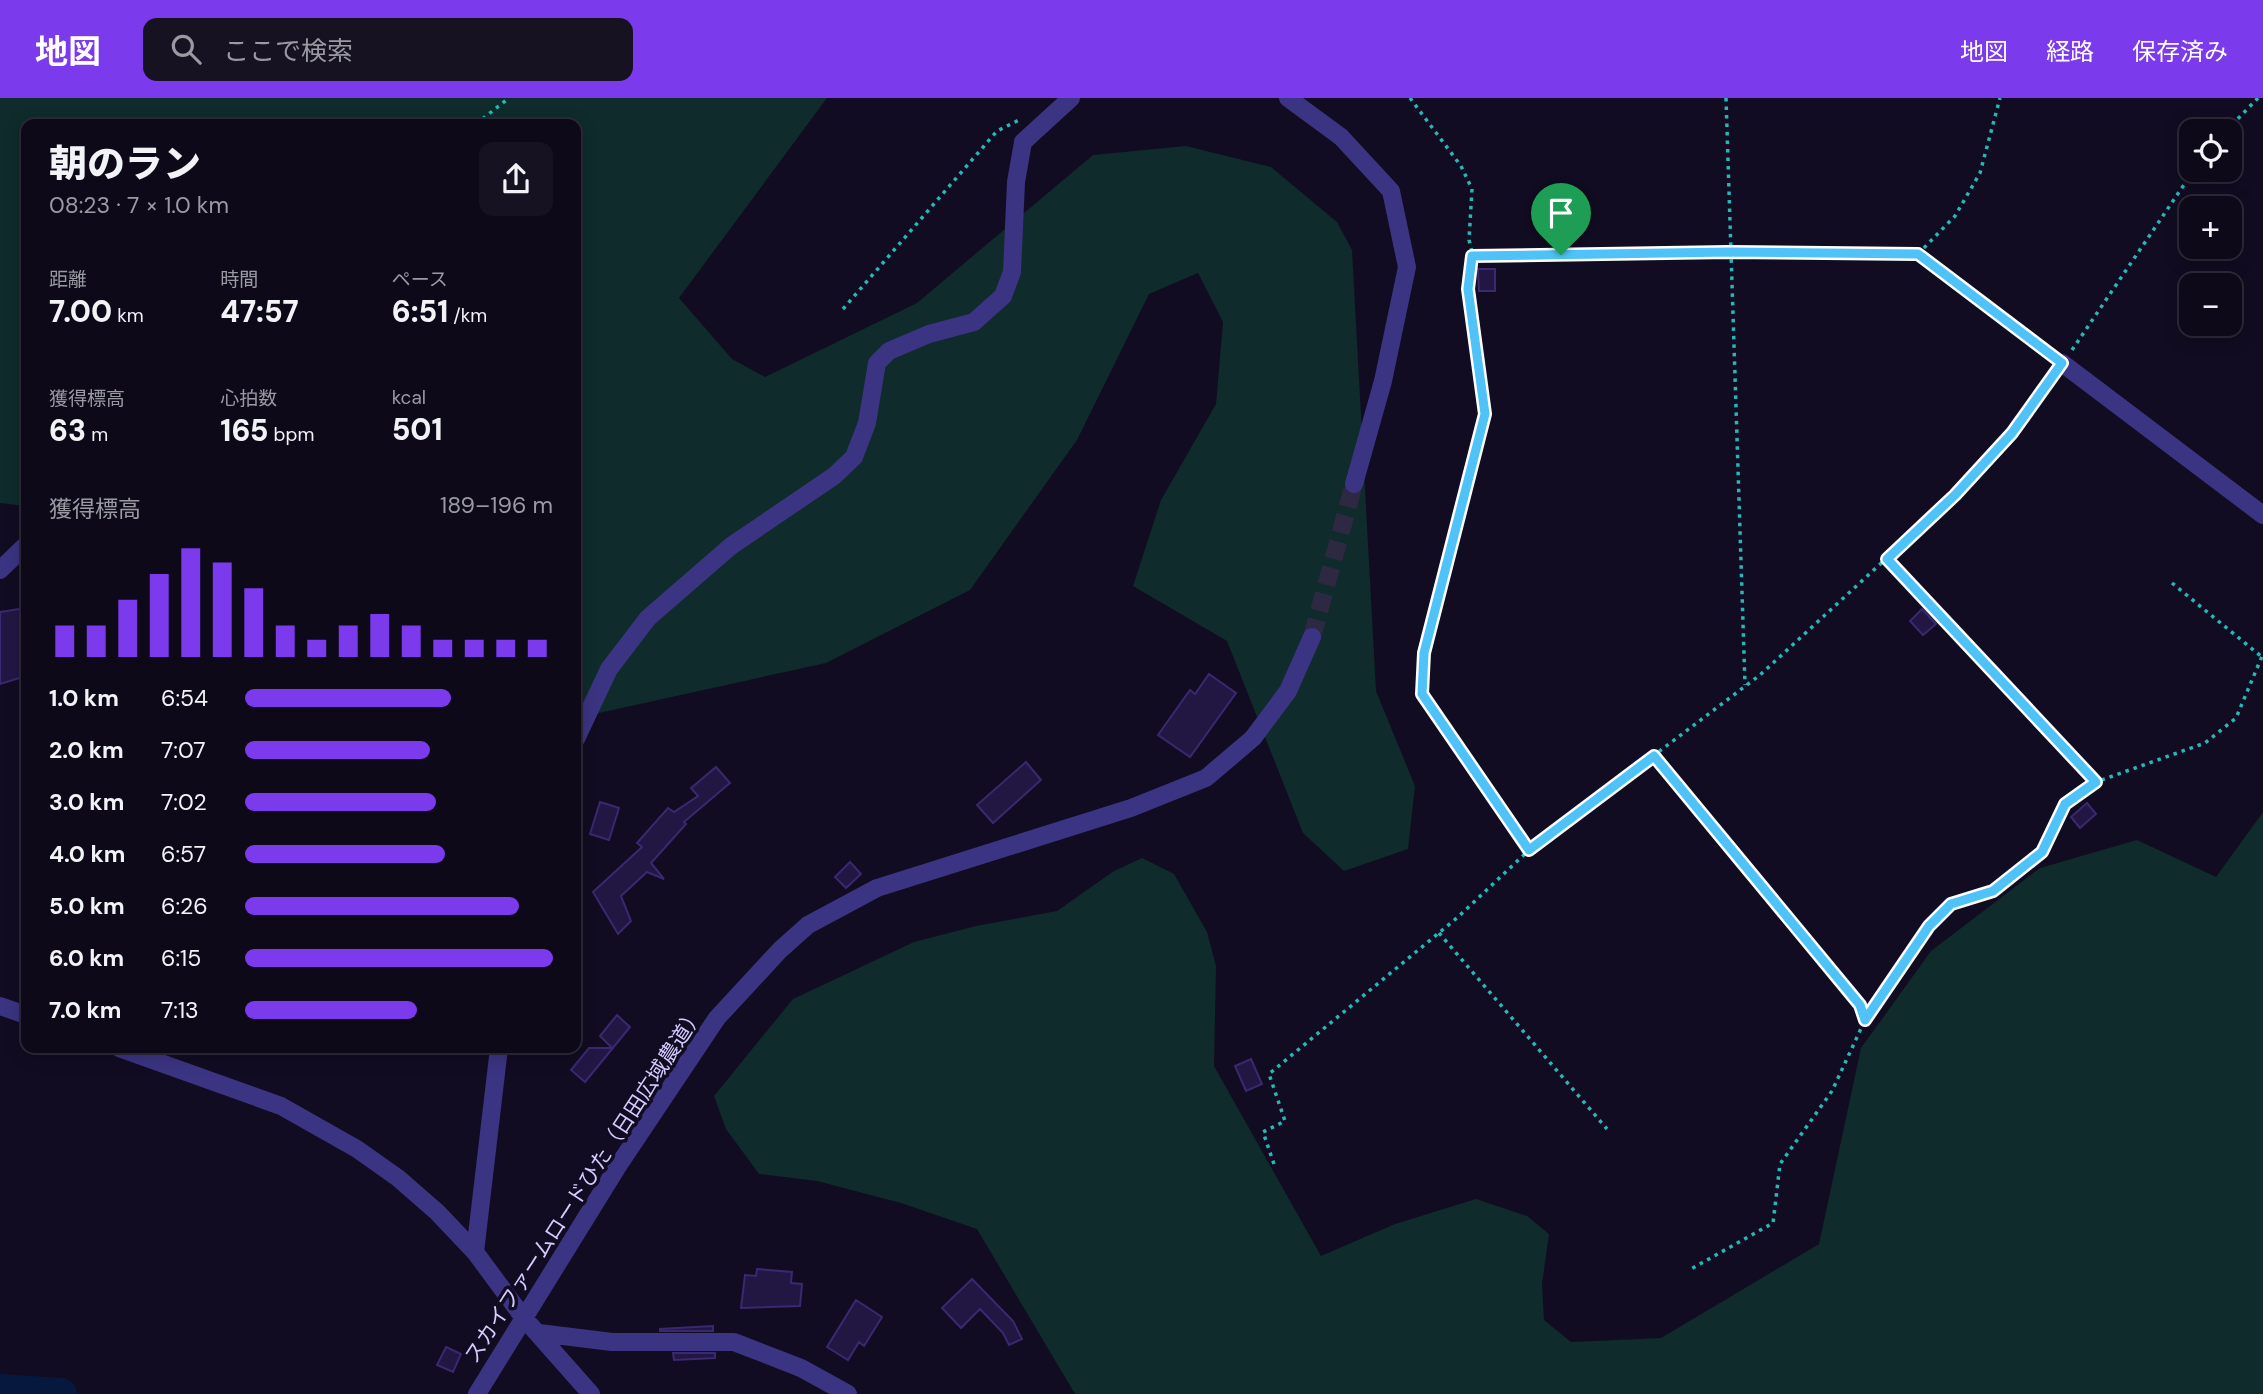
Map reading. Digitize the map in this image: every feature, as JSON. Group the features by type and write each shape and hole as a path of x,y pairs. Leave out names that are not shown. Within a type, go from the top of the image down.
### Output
{"street":[{"path":"581,728 609,669 648,618 731,546 834,476 854,457 867,423 877,363 889,351 929,334 974,322 1003,296 1012,272 1016,182 1023,142 1071,98"},
{"path":"1289,98 1341,137 1391,191 1407,267 1383,381 1354,484"},
{"path":"2062,363 2263,515"},
{"path":"0,570 21,550"},
{"name":"スカイファームロードひた（日田広域農道）","path":"477,1394 523,1317 717,1018 780,950 808,925 877,888 1131,808 1206,778 1260,729 1288,691 1312,637"},
{"path":"0,1006 21,1013"},
{"path":"133,1053 281,1106 313,1122 398,1178 437,1212 475,1252 523,1317 591,1394"},
{"path":"475,1252 498,1053"},
{"path":"538,1333 612,1342 734,1342 801,1368 848,1394"}],"path":[{"path":"482,119 509,98"},
{"path":"1410,98 1461,166 1472,189 1469,240 1472,256 1468,289 1485,414 1424,653 1422,694 1529,850"},
{"path":"1726,98 1745,685"},
{"path":"1918,254 1955,216 1980,173 2000,98"},
{"path":"2238,119 2258,98"},
{"path":"843,309 997,131 1029,115"},
{"path":"1274,1164 1263,1132 1285,1121 1269,1074 1439,933 1529,850 1760,676 1955,495 2012,433 2186,182"},
{"path":"1472,256 1729,252 1918,254 2062,363"},
{"path":"1887,559 2096,782"},
{"path":"1691,1269 1773,1223 1780,1164 1832,1091 1865,1020 1929,926 1951,904 1993,891 2042,852 2065,804 2096,782 2206,743 2236,718 2262,656 2172,583"},
{"path":"1654,756 1860,1005 1865,1020"},
{"path":"1439,933 1607,1129"}],"green space":[{"path":"0,98 827,98 679,298 732,359 765,377 917,303 1093,155 1186,146 1271,167 1337,222 1352,250 1376,691 1415,786 1408,849 1344,871 1303,833 1227,641 1133,586 1161,500 1216,404 1223,322 1198,273 1149,294 1077,440 970,590 826,663 581,717 581,119 21,119 21,505 0,503"},
{"path":"2263,812 2263,1394 1075,1394 977,1229 901,1203 817,1181 759,1174 726,1129 714,1096 793,999 914,942 976,926 1057,911 1114,871 1142,858 1174,874 1207,932 1216,966 1214,1066 1321,1256 1395,1224 1476,1199 1527,1216 1549,1234 1542,1284 1544,1320 1571,1342 1661,1338 1819,1244 1861,1048 1931,951 2040,868 2137,840 2216,877"}],"building":[{"path":"1478,269 1495,269 1495,291 1479,291"},
{"path":"20,609 21,678 0,684 0,612"},
{"path":"1922,609 1936,624 1923,635 1910,621"},
{"path":"1209,674 1236,693 1190,757 1158,735 1190,690 1195,694"},
{"path":"1026,762 1041,780 993,823 977,805"},
{"path":"716,767 730,783 684,822 686,824 651,863 664,879 647,872 621,896 631,921 618,934 593,892 642,847 637,843 668,808 674,812 698,796 691,788"},
{"path":"600,802 619,808 609,840 590,834"},
{"path":"2087,803 2096,814 2080,828 2071,817"},
{"path":"850,862 861,874 846,888 835,877"},
{"path":"617,1015 630,1027 585,1082 571,1070 589,1048 612,1048 600,1036"},
{"path":"1251,1059 1262,1084 1246,1091 1235,1066"},
{"path":"757,1269 792,1272 791,1283 802,1284 800,1306 741,1308 745,1275 756,1276"},
{"path":"972,1279 1013,1321 1022,1339 1009,1345 1003,1333 980,1309 961,1328 942,1308"},
{"path":"856,1300 882,1317 864,1346 859,1342 848,1360 827,1347"},
{"path":"713,1326 713,1331 660,1331 660,1329"},
{"path":"446,1347 461,1354 453,1372 437,1365"},
{"path":"673,1353 715,1353 715,1358 674,1360"}],"waterway":[{"path":"0,1390 61,1394"}],"tunnel":[{"path":"1312,637 1354,484"}],"route":[{"path":"1729,252 1918,254 2062,363 2012,433 1955,495 1887,559 2096,782 2065,804 2042,852 1993,891 1951,904 1929,926 1865,1020 1860,1005 1654,756 1529,850 1422,694 1424,653 1485,414 1468,289 1472,256 1561,255 1729,252"}]}
